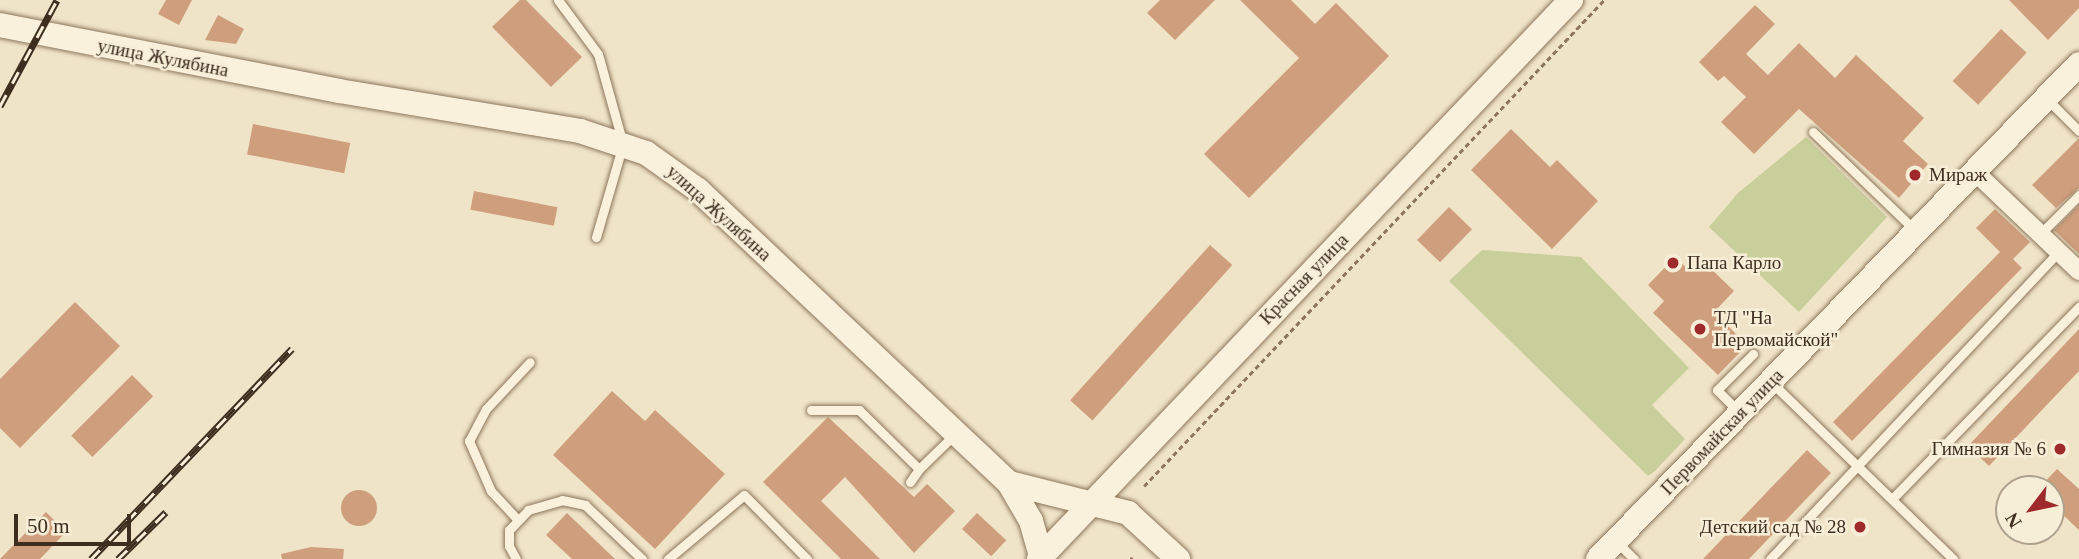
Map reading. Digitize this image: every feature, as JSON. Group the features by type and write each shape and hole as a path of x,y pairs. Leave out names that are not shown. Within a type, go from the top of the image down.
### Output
{"main road":[{"name":"Красная улица","path":"1040,558 1571,0"},
{"name":"улица Жулябина","path":"0,25 339,91 580,131 623,144 659,160 698,190 1009,483"},
{"name":"Первомайская улица","path":"1598,559 2079,64"},
{"path":"1009,483 1128,513 1178,559"},
{"path":"1009,483 1031,522 1040,558"}],"street":[{"path":"1974,170 2079,271"}],"lane":[{"path":"558,0 598,54 623,144 596,237"},
{"path":"2045,97 2079,131"},
{"path":"1813,132 1916,231"},
{"path":"2040,234 2079,195"},
{"path":"1770,559 2059,251"},
{"path":"1892,499 2079,307"},
{"path":"1740,413 1717,390 1753,354"},
{"path":"518,520 491,491 468,441 486,409 530,362"},
{"path":"1771,382 1953,559"},
{"path":"811,410 859,410 919,469"},
{"path":"910,482 919,469 956,433"},
{"path":"668,559 744,495 807,559"},
{"path":"516,559 509,546 509,530 527,510 562,500 584,505 642,559"},
{"path":"1616,541 1634,559"}],"path":[{"path":"1143,486 1604,0"}],"green space":[{"path":"1806,137 1887,217 1799,312 1709,227 1738,193"},
{"path":"1482,250 1581,257 1689,368 1652,405 1685,439 1655,471 1648,476 1449,281"}],"building":[{"path":"166,0 192,0 179,25 158,14"},
{"path":"520,0 526,0 582,57 551,87 492,27"},
{"path":"1160,0 1215,0 1175,40 1147,13"},
{"path":"1240,0 1291,0 1315,24 1336,3 1389,56 1249,198 1204,154 1299,58"},
{"path":"2009,0 2079,0 2079,8 2048,40"},
{"path":"1755,5 1775,24 1746,54 1768,75 1799,43 1835,78 1856,55 1924,118 1903,141 1928,164 1899,198 1799,109 1754,154 1721,122 1746,97 1724,76 1718,81 1699,62"},
{"path":"218,15 244,29 236,44 205,40"},
{"path":"2001,29 2027,53 1978,105 1953,81"},
{"path":"253,124 350,143 344,173 247,154"},
{"path":"1511,129 1550,167 1557,160 1598,201 1552,249 1471,170"},
{"path":"2079,138 2079,188 2056,208 2032,185"},
{"path":"474,191 557,207 554,226 470,210"},
{"path":"2079,205 2079,254 2054,230"},
{"path":"1449,207 1472,229 1440,262 1417,240"},
{"path":"1995,209 2030,242 2013,259 2022,268 1852,441 1833,422 2000,252 1976,228"},
{"path":"1210,245 1232,265 1092,420 1070,400"},
{"name":"ТД \"На Первомайской\"","path":"1675,257 1691,272 1702,260 1734,291 1714,312 1747,345 1718,375 1653,313 1664,301 1648,285"},
{"path":"75,302 120,346 20,448 0,428 0,379"},
{"path":"2079,329 2079,371 1989,466 1968,446"},
{"path":"132,375 153,396 92,457 71,436"},
{"path":"612,391 645,421 655,410 725,474 655,549 553,455"},
{"path":"828,417 914,497 927,484 955,511 914,553 845,477 821,501 880,559 841,559 763,482"},
{"path":"1807,450 1831,473 1749,559 1703,559"},
{"path":"2057,469 2064,475 2051,475"},
{"path":"2065,476 2079,489 2079,530 2065,517"},
{"path":"359,490 372,495 377,508 372,521 359,526 346,521 341,508 346,495"},
{"path":"46,512 66,532 40,559 0,559"},
{"path":"567,513 615,559 572,559 546,535"},
{"path":"977,513 1006,540 991,556 962,529"},
{"path":"311,547 344,549 343,559 282,559 281,554"}],"railway":[{"path":"0,106 57,0"},
{"path":"91,559 292,349"},
{"path":"118,559 166,512"}],"place":[{"name":"Мираж","path":"1915,175"},
{"name":"Папа Карло","path":"1673,263"},
{"name":"ТД \"На Первомайской\"","path":"1700,329"},
{"name":"Гимназия № 6","path":"2060,449"},
{"name":"Детский сад № 28","path":"1860,527"}]}
